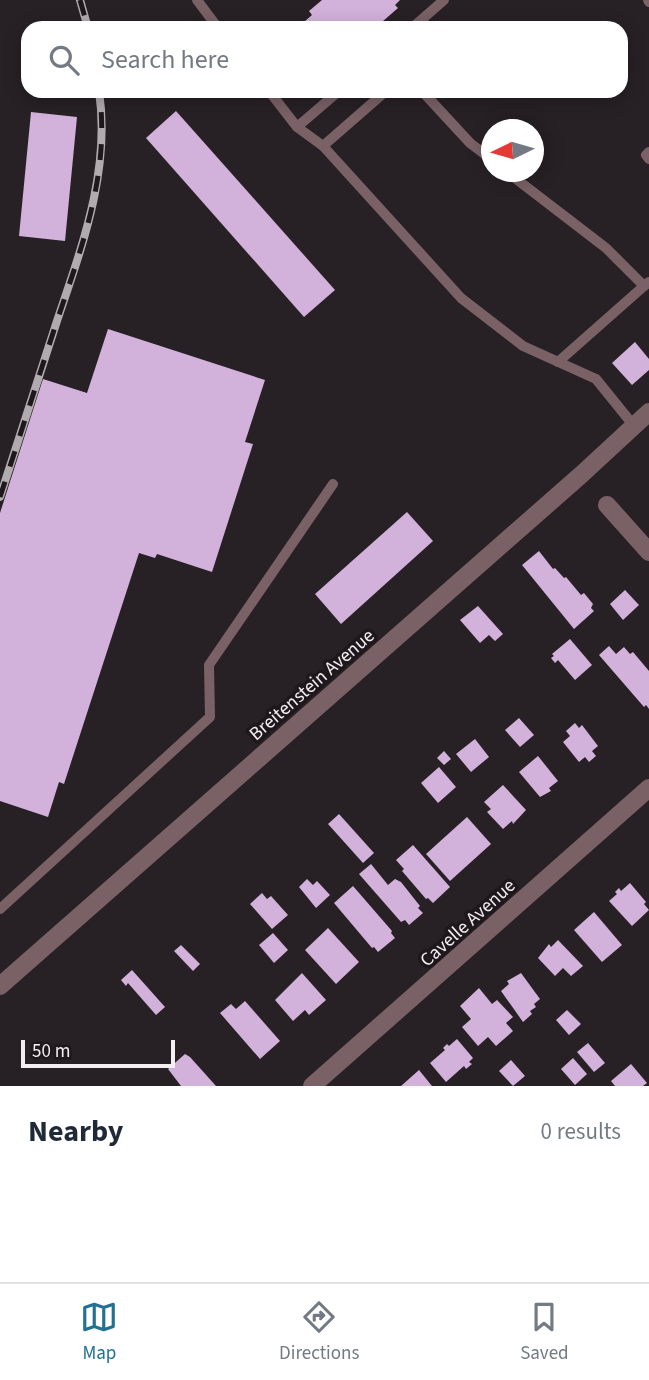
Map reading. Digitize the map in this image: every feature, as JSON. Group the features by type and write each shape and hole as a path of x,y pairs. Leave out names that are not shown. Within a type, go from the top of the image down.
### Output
{"street":[{"name":"Breitenstein Avenue","path":"0,986 649,412"},
{"path":"607,505 649,552"},
{"name":"Cavelle Avenue","path":"312,1086 649,788"}],"lane":[{"path":"197,0 213,21"},
{"path":"420,21 444,0"},
{"path":"274,98 297,127 323,146 461,298 523,346 596,379 634,426"},
{"path":"297,127 331,98"},
{"path":"323,146 378,98"},
{"path":"428,98 470,143 481,151"},
{"path":"649,152 646,155 649,159"},
{"path":"521,182 607,248 646,284 558,362"},
{"path":"0,909 210,716 209,665 333,484"}],"building":[{"path":"322,0 400,0 395,5 398,8 383,21 305,21 312,15 309,11"},
{"path":"176,111 335,290 304,317 146,138"},
{"path":"31,112 77,117 65,241 19,236"},
{"path":"108,329 265,380 245,442 253,444 212,572 157,554 155,558 139,553 64,784 59,782 48,817 0,801 0,513 43,379 87,393"},
{"path":"635,342 649,359 649,370 632,385 612,363"},
{"path":"407,512 433,541 341,624 315,594"},
{"path":"539,551 553,569 566,577 581,595 584,593 593,604 591,608 594,611 574,629 522,565"},
{"path":"625,590 639,605 623,620 610,604"},
{"path":"478,606 503,634 495,641 489,635 480,643 460,620"},
{"path":"570,639 592,665 575,680 558,660 555,663 551,658 554,656 552,654"},
{"path":"609,646 616,654 624,647 630,654 633,652 649,671 649,709 646,705 644,707 599,655"},
{"path":"519,718 534,735 520,747 505,730"},
{"path":"575,723 579,728 582,725 598,746 592,751 596,756 589,762 585,757 579,762 563,742 570,736 566,731"},
{"path":"475,739 489,757 471,772 456,754"},
{"path":"444,751 451,759 444,765 437,758"},
{"path":"538,756 558,781 549,788 551,791 540,797 519,772"},
{"path":"439,767 456,787 438,803 421,783"},
{"path":"503,785 526,810 513,824 512,821 503,829 487,812 491,809 484,802"},
{"path":"339,814 374,853 363,863 328,824"},
{"path":"467,817 491,844 450,881 426,854"},
{"path":"413,845 450,887 433,903 426,899 396,860"},
{"path":"371,864 388,885 395,879 401,882 420,906 418,908 423,913 409,925 405,920 401,922 359,874"},
{"path":"307,879 313,885 317,881 330,895 316,908 299,887"},
{"path":"630,883 646,902 644,904 649,910 632,926 609,901 619,888 621,891"},
{"path":"353,886 395,938 378,952 334,903"},
{"path":"262,893 267,899 271,896 288,915 272,929 250,904"},
{"path":"594,912 622,945 602,962 574,930"},
{"path":"328,928 359,962 336,984 305,950"},
{"path":"273,933 288,950 274,963 259,945"},
{"path":"558,940 583,966 571,976 563,968 555,976 538,958 549,944 551,947"},
{"path":"181,945 200,964 193,971 174,951"},
{"path":"132,970 165,1007 156,1015 128,983 126,986 121,980"},
{"path":"302,973 326,1000 309,1015 305,1010 293,1021 275,1000"},
{"path":"521,973 540,999 530,1011 532,1014 523,1022 501,991 509,984 507,981"},
{"path":"479,988 492,1004 497,1000 513,1017 506,1023 513,1031 496,1046 488,1037 478,1046 462,1027 471,1019 460,1006"},
{"path":"245,1001 280,1041 260,1059 220,1013 231,1004 236,1009"},
{"path":"567,1010 581,1024 569,1035 556,1020"},
{"path":"457,1039 473,1058 469,1062 472,1064 466,1069 464,1066 446,1082 430,1063 445,1050 443,1048 447,1044 449,1046"},
{"path":"588,1043 605,1063 594,1072 577,1052"},
{"path":"185,1054 216,1086 181,1086 168,1069"},
{"path":"573,1058 587,1074 575,1085 561,1069"},
{"path":"511,1060 525,1076 513,1086 499,1071"},
{"path":"631,1064 647,1083 643,1086 615,1086 611,1081"},
{"path":"419,1070 432,1086 401,1086"}],"railway":[{"path":"80,0 86,21"},
{"path":"0,497 84,239 101,151 100,98"}]}
